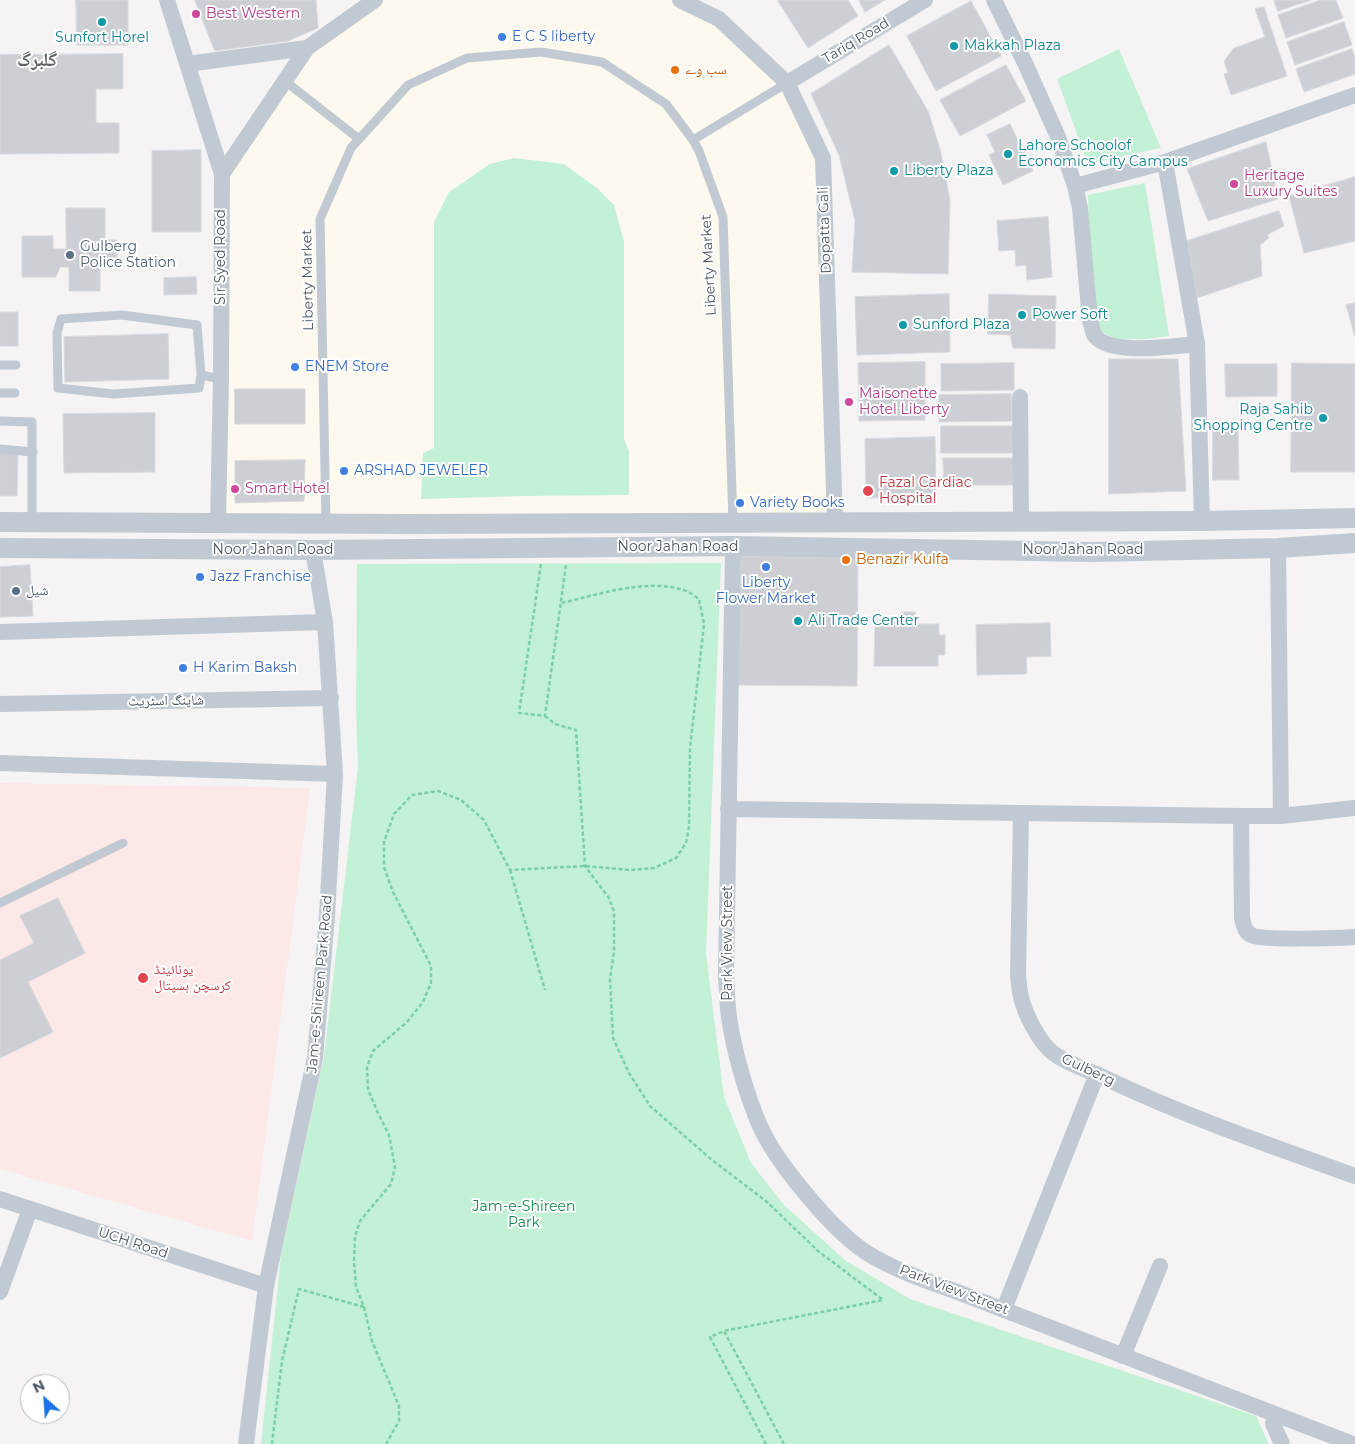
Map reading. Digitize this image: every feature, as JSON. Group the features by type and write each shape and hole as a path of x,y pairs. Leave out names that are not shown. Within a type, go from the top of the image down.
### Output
{"street":[{"name":"Sir Syed Road","path":"167,0 222,174 218,523"},
{"path":"222,174 307,48 375,0"},
{"name":"Dopatta Gali","path":"680,0 719,18 786,83 823,158 835,522"},
{"name":"Tariq Road","path":"786,83 925,0"},
{"path":"994,0 1058,137 1075,186 1080,208 1090,321 1095,336 1108,344 1132,349 1197,344"},
{"path":"187,64 307,48"},
{"path":"1075,186 1166,162 1355,95"},
{"path":"1166,162 1197,344 1202,521"},
{"path":"1020,397 1021,521"},
{"name":"Noor Jahan Road","path":"0,522 326,524 732,523 1202,521 1355,518"},
{"name":"Noor Jahan Road","path":"0,548 313,550 732,546 1093,552 1278,548 1355,543"},
{"name":"Park View Street","path":"732,546 726,975 728,1015 748,1093 760,1126 772,1148 800,1187 842,1234 865,1251 904,1273 1353,1444"},
{"path":"1278,548 1281,816"},
{"name":"Jam-e-Shireen Park Road","path":"246,1444 266,1286 316,1058 327,916 335,774 325,622 313,550"},
{"path":"0,632 325,622"},
{"name":"شاپنگ اسٹریٹ","path":"0,704 331,698"},
{"path":"0,762 335,774"},
{"path":"728,809 1281,816 1355,808"},
{"name":"Gulberg","path":"1021,813 1018,974 1020,997 1042,1041 1052,1052 1068,1062 1139,1094 1235,1133 1355,1176"},
{"path":"1241,816 1242,918 1244,929 1252,937 1355,937"},
{"path":"1004,1310 1098,1074"},
{"name":"UCH Road","path":"0,1199 266,1286"},
{"path":"0,1292 30,1209"},
{"path":"1123,1356 1160,1266"},
{"path":"1275,1415 1272,1424 1282,1444"}],"lane":[{"name":"Liberty Market","path":"326,524 320,219 351,148 408,85 467,58 541,52 602,62 666,104 699,151 723,217 732,523"},
{"path":"285,81 359,139"},
{"path":"693,140 786,83"},
{"path":"122,316 197,325 201,375 199,388 114,394 58,388 57,333 61,319 122,316"},
{"path":"0,365 16,365"},
{"path":"201,375 221,379"},
{"path":"0,393 15,393"},
{"path":"0,421 32,422 32,522"},
{"path":"0,449 32,452"},
{"path":"0,767 64,771 92,766"},
{"path":"0,904 123,842"}],"path":[{"path":"543,548 519,713 545,716 555,724 576,730 585,866 609,898 614,912 614,952 610,979 613,1038 629,1073 650,1106 712,1160 766,1201 818,1251 883,1300 724,1331 710,1337 766,1444"},
{"path":"545,716 568,548"},
{"path":"510,870 585,866 630,870 654,868 676,858 686,842 689,827 690,748 704,624 699,600 684,590 662,586 635,586 561,603"},
{"path":"386,1444 399,1421 399,1406 372,1341 364,1307 356,1287 355,1237 360,1221 391,1184 395,1167 389,1135 368,1089 367,1067 373,1051 407,1022 423,1002 431,983 431,966 392,892 384,867 384,842 394,814 412,795 438,791 461,800 484,820 510,870 545,990"},
{"path":"272,1444 282,1361 299,1289 364,1307"},
{"path":"724,1331 784,1444"}],"shaded area":[{"path":"375,0 680,0 719,19 787,83 823,158 833,519 218,523 222,174 307,48"},
{"name":"یونائیٹڈ کرسچن ہسپتال","path":"0,783 310,788 252,1241 0,1169"}],"green space":[{"path":"1119,49 1161,148 1088,164 1057,79"},
{"path":"514,158 564,164 598,189 614,205 624,242 624,439 629,451 629,495 421,499 423,453 434,448 434,222 449,192 490,164"},
{"path":"1145,183 1169,336 1146,339 1115,339 1092,326 1088,195"},
{"name":"Jam-e-Shireen Park","path":"721,563 706,953 724,1097 751,1163 784,1205 846,1261 910,1299 1256,1416 1269,1444 261,1444 281,1256 324,1056 358,767 356,710 357,564"}],"building":[{"name":"Sunfort Horel","path":"76,0 128,0 128,45 77,45"},
{"path":"195,0 316,0 318,28 288,41 215,51"},
{"path":"848,0 858,16 808,48 778,1"},
{"path":"859,0 885,0 865,12"},
{"path":"1274,0 1311,0 1278,11"},
{"path":"1321,0 1336,0 1343,18 1286,38 1278,15"},
{"name":"Makkah Plaza","path":"971,1 1001,56 936,91 907,36"},
{"path":"1264,7 1287,76 1231,95 1224,74 1228,73 1224,61 1234,48 1265,37 1255,9"},
{"path":"1344,22 1352,45 1295,65 1287,42"},
{"name":"Liberty Plaza","path":"889,45 928,111 940,149 950,200 948,274 852,272 855,221 839,155 811,94"},
{"path":"1352,49 1355,57 1355,74 1304,92 1296,69"},
{"path":"123,54 123,89 96,89 96,123 119,123 119,153 0,154 0,55"},
{"path":"1006,65 1026,101 960,136 940,100"},
{"name":"Lahore Schoolof Economics City Campus","path":"1010,124 1033,171 1003,185 989,155 995,152 987,135"},
{"name":"Heritage Luxury Suites","path":"1266,142 1278,199 1208,221 1187,169"},
{"path":"201,150 201,232 152,232 152,151"},
{"path":"1355,177 1355,241 1304,253 1289,196"},
{"name":"Gulberg Police Station","path":"66,208 105,208 105,240 117,240 117,261 100,261 100,291 69,291 69,267 60,267 56,277 22,277 22,236 53,236 53,249 66,249"},
{"path":"1279,211 1284,226 1267,235 1269,238 1260,245 1262,276 1197,298 1187,241"},
{"path":"1048,217 1052,277 1027,280 1026,265 1016,266 1015,250 999,251 997,221"},
{"path":"196,277 197,294 164,295 164,278"},
{"name":"Sunford Plaza","path":"949,294 950,352 857,355 855,297"},
{"name":"Power Soft","path":"989,294 1056,296 1055,349 1013,348 1010,335 988,334"},
{"path":"1355,303 1355,337 1346,305"},
{"path":"0,312 18,312 18,346 0,346"},
{"path":"168,334 169,379 65,382 64,337"},
{"path":"1109,359 1178,359 1186,491 1109,494"},
{"path":"925,362 925,420 859,421 858,363"},
{"path":"1014,363 1014,390 941,391 941,364"},
{"name":"Raja Sahib Shopping Centre","path":"1292,363 1355,364 1355,472 1291,472"},
{"path":"1225,364 1277,364 1277,396 1226,397"},
{"path":"235,389 305,389 305,424 235,424"},
{"path":"1011,394 1012,421 939,422 939,395"},
{"path":"155,413 155,472 64,473 63,414"},
{"path":"941,426 1014,426 1014,453 941,453"},
{"path":"1213,430 1238,430 1239,480 1213,480"},
{"path":"935,437 936,497 866,498 865,439"},
{"path":"0,453 18,454 17,496 0,496"},
{"path":"943,458 1016,458 1016,485 944,485"},
{"name":"Smart Hotel","path":"305,460 304,501 235,503 235,461"},
{"name":"Ali Trade Center","path":"741,556 858,558 857,686 737,685"},
{"name":"شیل","path":"30,565 33,616 0,617 0,567"},
{"path":"902,612 915,612 915,624 939,624 939,635 945,635 945,655 938,655 938,666 874,666 875,622 902,623"},
{"path":"1050,623 1051,656 1026,657 1027,674 977,675 976,625"},
{"path":"58,898 85,953 28,982 53,1032 0,1058 0,960 34,943 20,916"}],"place":[{"name":"Best Western","path":"196,14"},
{"name":"Sunfort Horel","path":"102,22"},
{"name":"E C S liberty","path":"502,37"},
{"name":"Makkah Plaza","path":"954,46"},
{"name":"سب وے","path":"675,70"},
{"name":"Lahore Schoolof Economics City Campus","path":"1008,154"},
{"name":"Liberty Plaza","path":"894,171"},
{"name":"Heritage Luxury Suites","path":"1234,184"},
{"name":"Gulberg Police Station","path":"70,255"},
{"name":"Power Soft","path":"1022,315"},
{"name":"Sunford Plaza","path":"903,325"},
{"name":"ENEM Store","path":"295,367"},
{"name":"Maisonette Hotel Liberty","path":"849,402"},
{"name":"Raja Sahib Shopping Centre","path":"1323,418"},
{"name":"ARSHAD JEWELER","path":"344,471"},
{"name":"Smart Hotel","path":"235,489"},
{"name":"Fazal Cardiac Hospital","path":"868,491"},
{"name":"Variety Books","path":"740,503"},
{"name":"Benazir Kulfa","path":"846,560"},
{"name":"Liberty Flower Market","path":"766,567"},
{"name":"Jazz Franchise","path":"200,577"},
{"name":"شیل","path":"16,591"},
{"name":"Ali Trade Center","path":"798,621"},
{"name":"H Karim Baksh","path":"183,668"},
{"name":"یونائیٹڈ کرسچن ہسپتال","path":"143,978"}],"district":[{"name":"گلبرگ","path":"37,60"}]}
